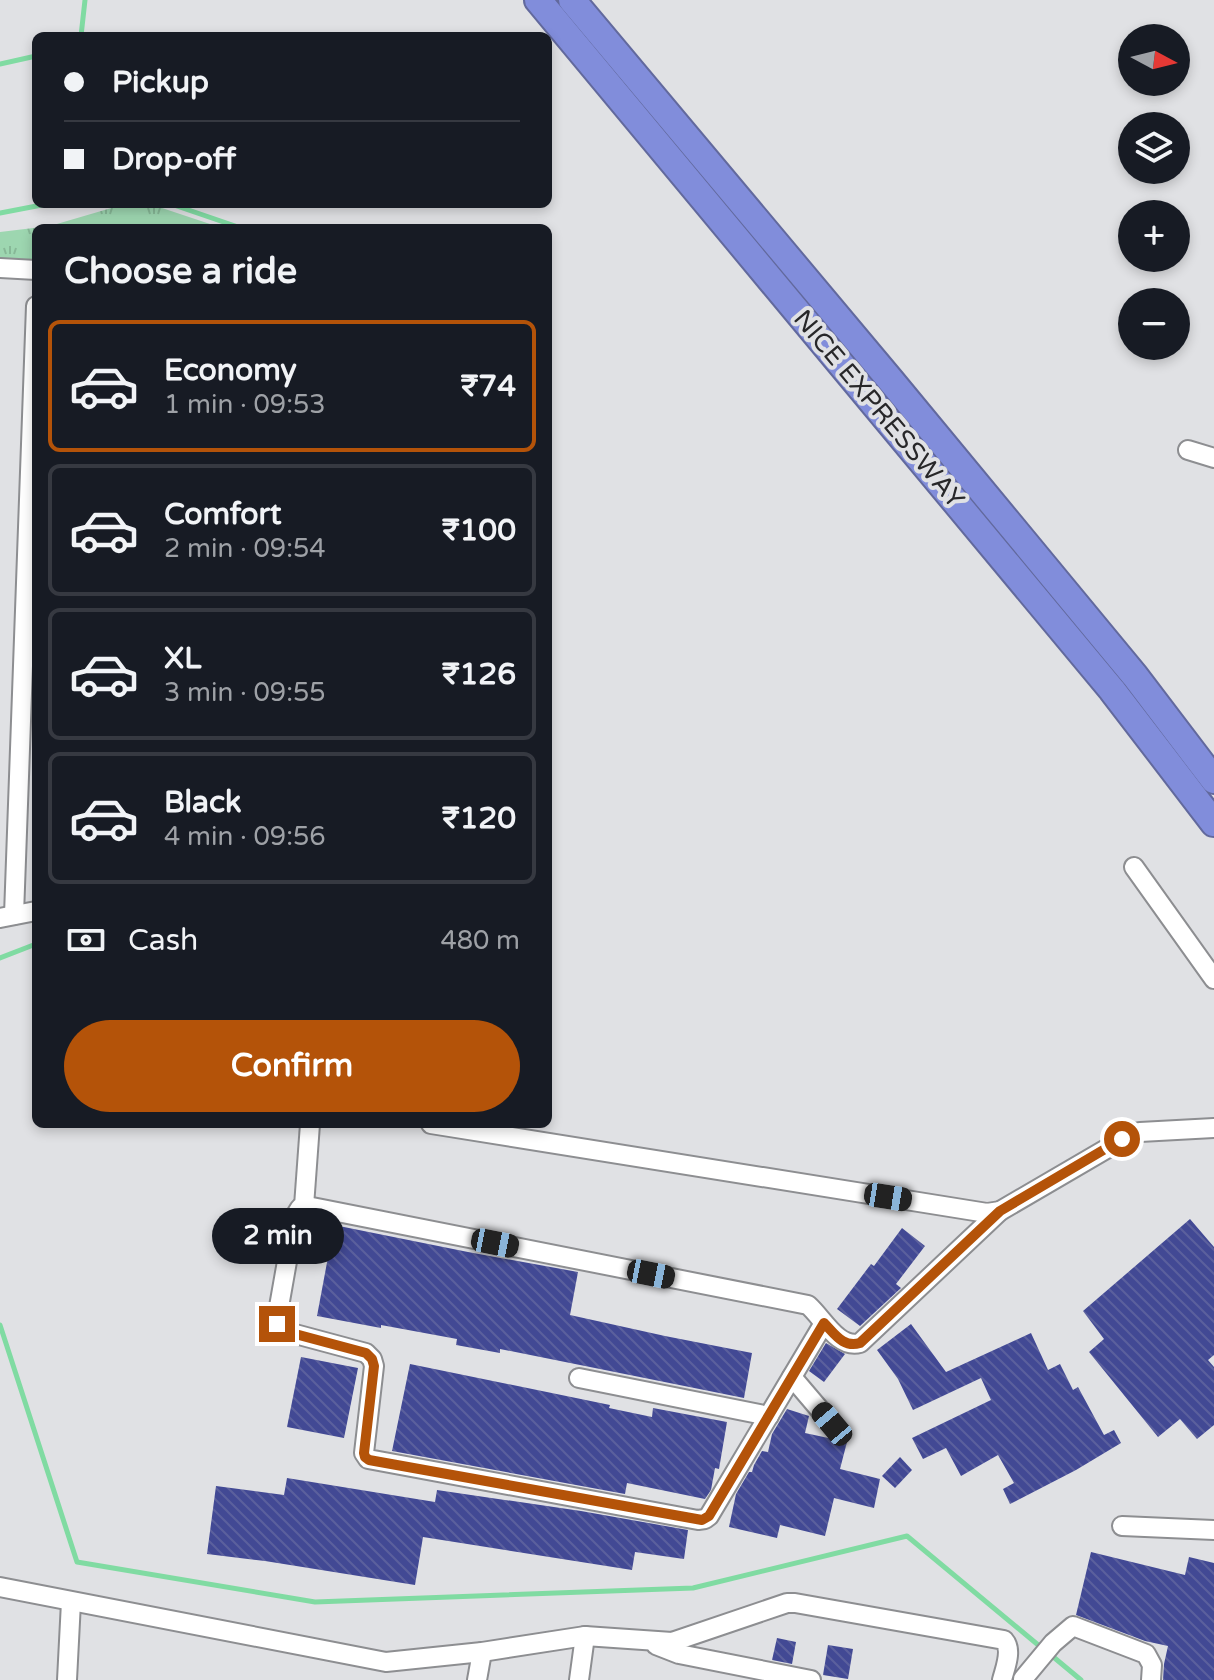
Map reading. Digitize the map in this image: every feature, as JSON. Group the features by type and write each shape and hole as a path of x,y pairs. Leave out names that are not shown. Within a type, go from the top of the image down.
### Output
{"highway":[{"name":"NICE EXPRESSWAY","path":"538,0 1112,690 1214,823"},
{"name":"NICE EXPRESSWAY","path":"572,0 1135,676 1214,780"}],"street":[{"path":"0,268 32,270"},
{"path":"1188,450 1214,458"},
{"path":"32,511 7,916 32,912"},
{"path":"1134,867 1214,979"},
{"path":"824,1323 709,1516 702,1520 369,1460 364,1453 374,1366 372,1359 366,1353 284,1331 277,1324 295,1216 304,1206 808,1305 845,1343 853,1345 860,1343 1000,1211 1132,1134 1212,1124"},
{"path":"304,1206 310,1128"},
{"path":"456,1128 964,1210 1000,1211"},
{"path":"792,1377 832,1424"},
{"path":"579,1378 769,1416"},
{"path":"1122,1526 1214,1530"},
{"path":"0,1587 384,1671 585,1636 676,1641 787,1603 795,1603 1004,1640 1009,1651 1003,1677 1025,1680 1053,1643 1073,1626 1146,1654 1152,1665 1151,1680"},
{"path":"67,1680 71,1602"},
{"path":"579,1680 585,1636"},
{"path":"646,1641 679,1654 811,1680"},
{"path":"477,1680 482,1652"}],"green space":[{"path":"111,208 162,208 210,224 57,224"},
{"path":"32,228 32,260 0,259 0,232"}],"building":[{"path":"1190,1219 1214,1247 1214,1355 1208,1360 1214,1367 1214,1425 1197,1439 1180,1419 1158,1437 1089,1352 1104,1339 1083,1311"},
{"path":"334,1225 578,1272 570,1315 752,1353 744,1398 500,1349 500,1353 456,1345 457,1339 317,1316"},
{"path":"902,1228 925,1246 896,1284 901,1288 860,1326 837,1309"},
{"path":"911,1324 946,1372 1031,1333 1048,1370 1060,1364 1073,1390 1078,1387 1104,1435 1114,1430 1121,1443 1010,1504 1003,1489 1014,1483 998,1455 961,1476 946,1448 923,1459 912,1438 991,1400 981,1378 913,1410 898,1379 877,1350"},
{"path":"826,1343 845,1354 824,1382 809,1371"},
{"path":"301,1357 358,1368 344,1438 287,1427"},
{"path":"410,1364 610,1405 609,1408 652,1417 653,1408 727,1422 719,1469 715,1468 711,1490 705,1499 627,1483 625,1494 392,1451"},
{"path":"787,1409 809,1416 805,1433 847,1442 840,1469 880,1479 874,1508 834,1498 825,1536 780,1525 777,1538 729,1527 736,1494 762,1451 768,1452 772,1434"},
{"path":"900,1457 912,1470 895,1488 882,1476"},
{"path":"287,1478 435,1502 437,1490 688,1530 684,1559 635,1552 632,1570 423,1537 415,1585 207,1554 216,1486 284,1495"},
{"path":"1091,1552 1185,1575 1189,1557 1214,1563 1214,1680 1163,1680 1168,1646 1145,1641 1076,1615"},
{"path":"777,1638 796,1642 792,1664 772,1660"},
{"path":"828,1645 853,1649 848,1679 823,1675"}],"waterway":[{"path":"81,32 85,0"},
{"path":"0,64 32,57"},
{"path":"0,213 32,207"},
{"path":"183,208 229,224"},
{"path":"0,958 32,946"},
{"path":"0,1325 77,1562 315,1602 693,1588 907,1536 1043,1649"},
{"path":"1051,1655 1081,1680"}],"route":[{"path":"277,1324 284,1331 366,1353 372,1359 374,1366 364,1453 369,1460 702,1520 709,1516 824,1323 845,1343 860,1343 1000,1211 1122,1139"}]}
